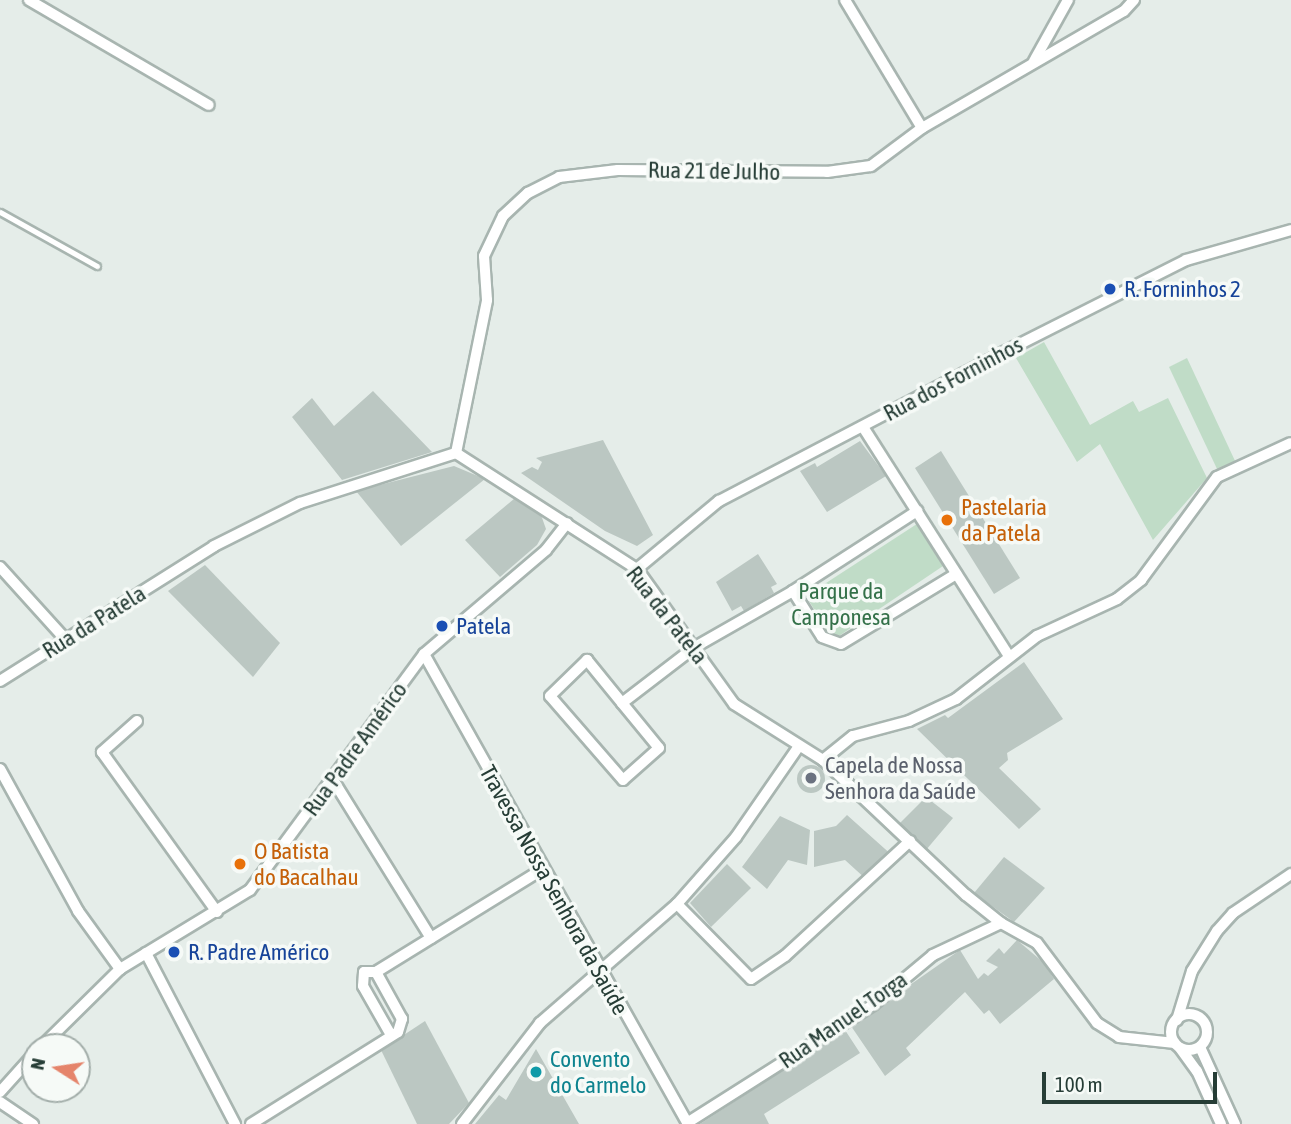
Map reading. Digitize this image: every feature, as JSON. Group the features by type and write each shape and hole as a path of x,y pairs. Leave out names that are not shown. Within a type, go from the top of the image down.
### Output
{"street":[{"path":"29,0 209,105"},
{"path":"845,0 922,128"},
{"path":"1033,64 1068,0"},
{"name":"Rua 21 de Julho","path":"456,453 487,300 484,256 503,216 528,193 559,177 618,170 827,172 871,166 922,128 1124,11 1134,0"},
{"name":"Rua dos Forninhos","path":"637,569 719,501 1186,260 1291,230"},
{"path":"863,427 1009,656"},
{"path":"823,761 853,736 909,721 956,699 1037,636 1116,599 1141,580 1217,477 1291,443"},
{"name":"Rua da Patela","path":"0,681 214,546 300,503 456,453 637,569 734,704 823,761 1001,923 1037,943 1097,1023 1119,1037 1177,1046"},
{"path":"622,703 695,647 793,591 917,511"},
{"name":"Rua Padre Américo","path":"55,1033 120,969 250,890 424,654 546,550 568,523"},
{"path":"0,567 66,640"},
{"path":"793,591 822,637 841,644 956,574"},
{"name":"Travessa Nossa Senhora da Saúde","path":"424,654 600,975 688,1123"},
{"path":"587,660 622,703 659,748 623,780 550,696 587,660"},
{"path":"137,721 102,752 217,912"},
{"path":"461,1124 540,1023 600,975 677,904 736,837 799,746"},
{"path":"0,769 78,911 120,969"},
{"path":"333,780 431,938"},
{"path":"677,904 751,979 785,956 910,841"},
{"path":"391,1035 363,986 364,972 376,972 541,870"},
{"path":"1221,1124 1197,1071 1177,1046 1174,1023 1184,990 1202,951 1233,913 1291,874"},
{"name":"Rua Manuel Torga","path":"688,1123 873,1005 933,955 1001,923"},
{"path":"146,953 235,1124"},
{"path":"251,1124 398,1032 402,1019 376,972"},
{"path":"1184,990 1194,1015 1207,1026 1207,1038 1200,1047"},
{"path":"1149,1041 1174,1023 1194,1015"},
{"path":"1177,1046 1200,1047"},
{"path":"1200,1047 1235,1124"},
{"path":"0,1092 21,1069"},
{"path":"0,1101 33,1124"}],"lane":[{"path":"0,212 97,267"}],"green space":[{"path":"1044,342 1090,425 1133,401 1139,412 1168,398 1207,478 1153,540 1100,444 1077,462 1016,358"},
{"path":"1187,358 1236,463 1218,471 1169,367"},
{"name":"Parque da Camponesa","path":"923,520 949,562 839,636 829,634 806,596"}],"building":[{"path":"373,391 432,452 342,480 292,417 312,398 334,426"},
{"path":"603,440 653,535 637,546 605,531 521,473 532,467 538,470 542,462 536,458"},
{"path":"860,441 886,476 827,512 800,471 815,463 817,467"},
{"path":"941,451 1020,578 994,594 915,468"},
{"path":"454,466 485,479 401,546 356,491"},
{"path":"515,498 541,515 546,529 537,545 500,577 465,540"},
{"path":"758,554 777,584 771,587 774,593 744,611 741,606 732,611 716,582"},
{"path":"205,565 280,643 253,677 168,591"},
{"path":"1024,662 1063,719 1007,753 1008,760 999,768 1041,809 1019,829 917,729 945,715 948,718"},
{"name":"Capela de Nossa Senhora da Saúde","path":"811,765 821,769 825,779 821,789 811,793 801,789 797,779 801,769"},
{"path":"926,797 953,818 926,850 898,825"},
{"path":"847,815 894,857 867,880 845,860 814,867 814,831 836,826"},
{"path":"780,816 810,830 807,865 788,860 767,889 742,867"},
{"path":"1004,857 1045,888 1014,922 974,893"},
{"path":"727,864 751,888 711,927 690,903"},
{"path":"1017,940 1044,963 1054,979 1000,1024 989,1010 984,1014 965,992 906,1048 911,1055 885,1076 851,1026 960,950 978,979 984,973 988,976 998,967 986,961 999,948 1004,954"},
{"path":"425,1021 469,1103 449,1124 417,1124 381,1050"},
{"path":"845,1030 860,1053 764,1114 769,1124 700,1124"},
{"name":"Convento do Carmelo","path":"536,1049 579,1124 475,1124 499,1095 506,1100"}],"place":[{"name":"R. Forninhos 2","path":"1110,289"},
{"name":"Pastelaria da Patela","path":"947,520"},
{"name":"Patela","path":"442,626"},
{"name":"Capela de Nossa Senhora da Saúde","path":"811,778"},
{"name":"O Batista do Bacalhau","path":"240,864"},
{"name":"R. Padre Américo","path":"174,952"},
{"name":"Convento do Carmelo","path":"536,1072"}]}
